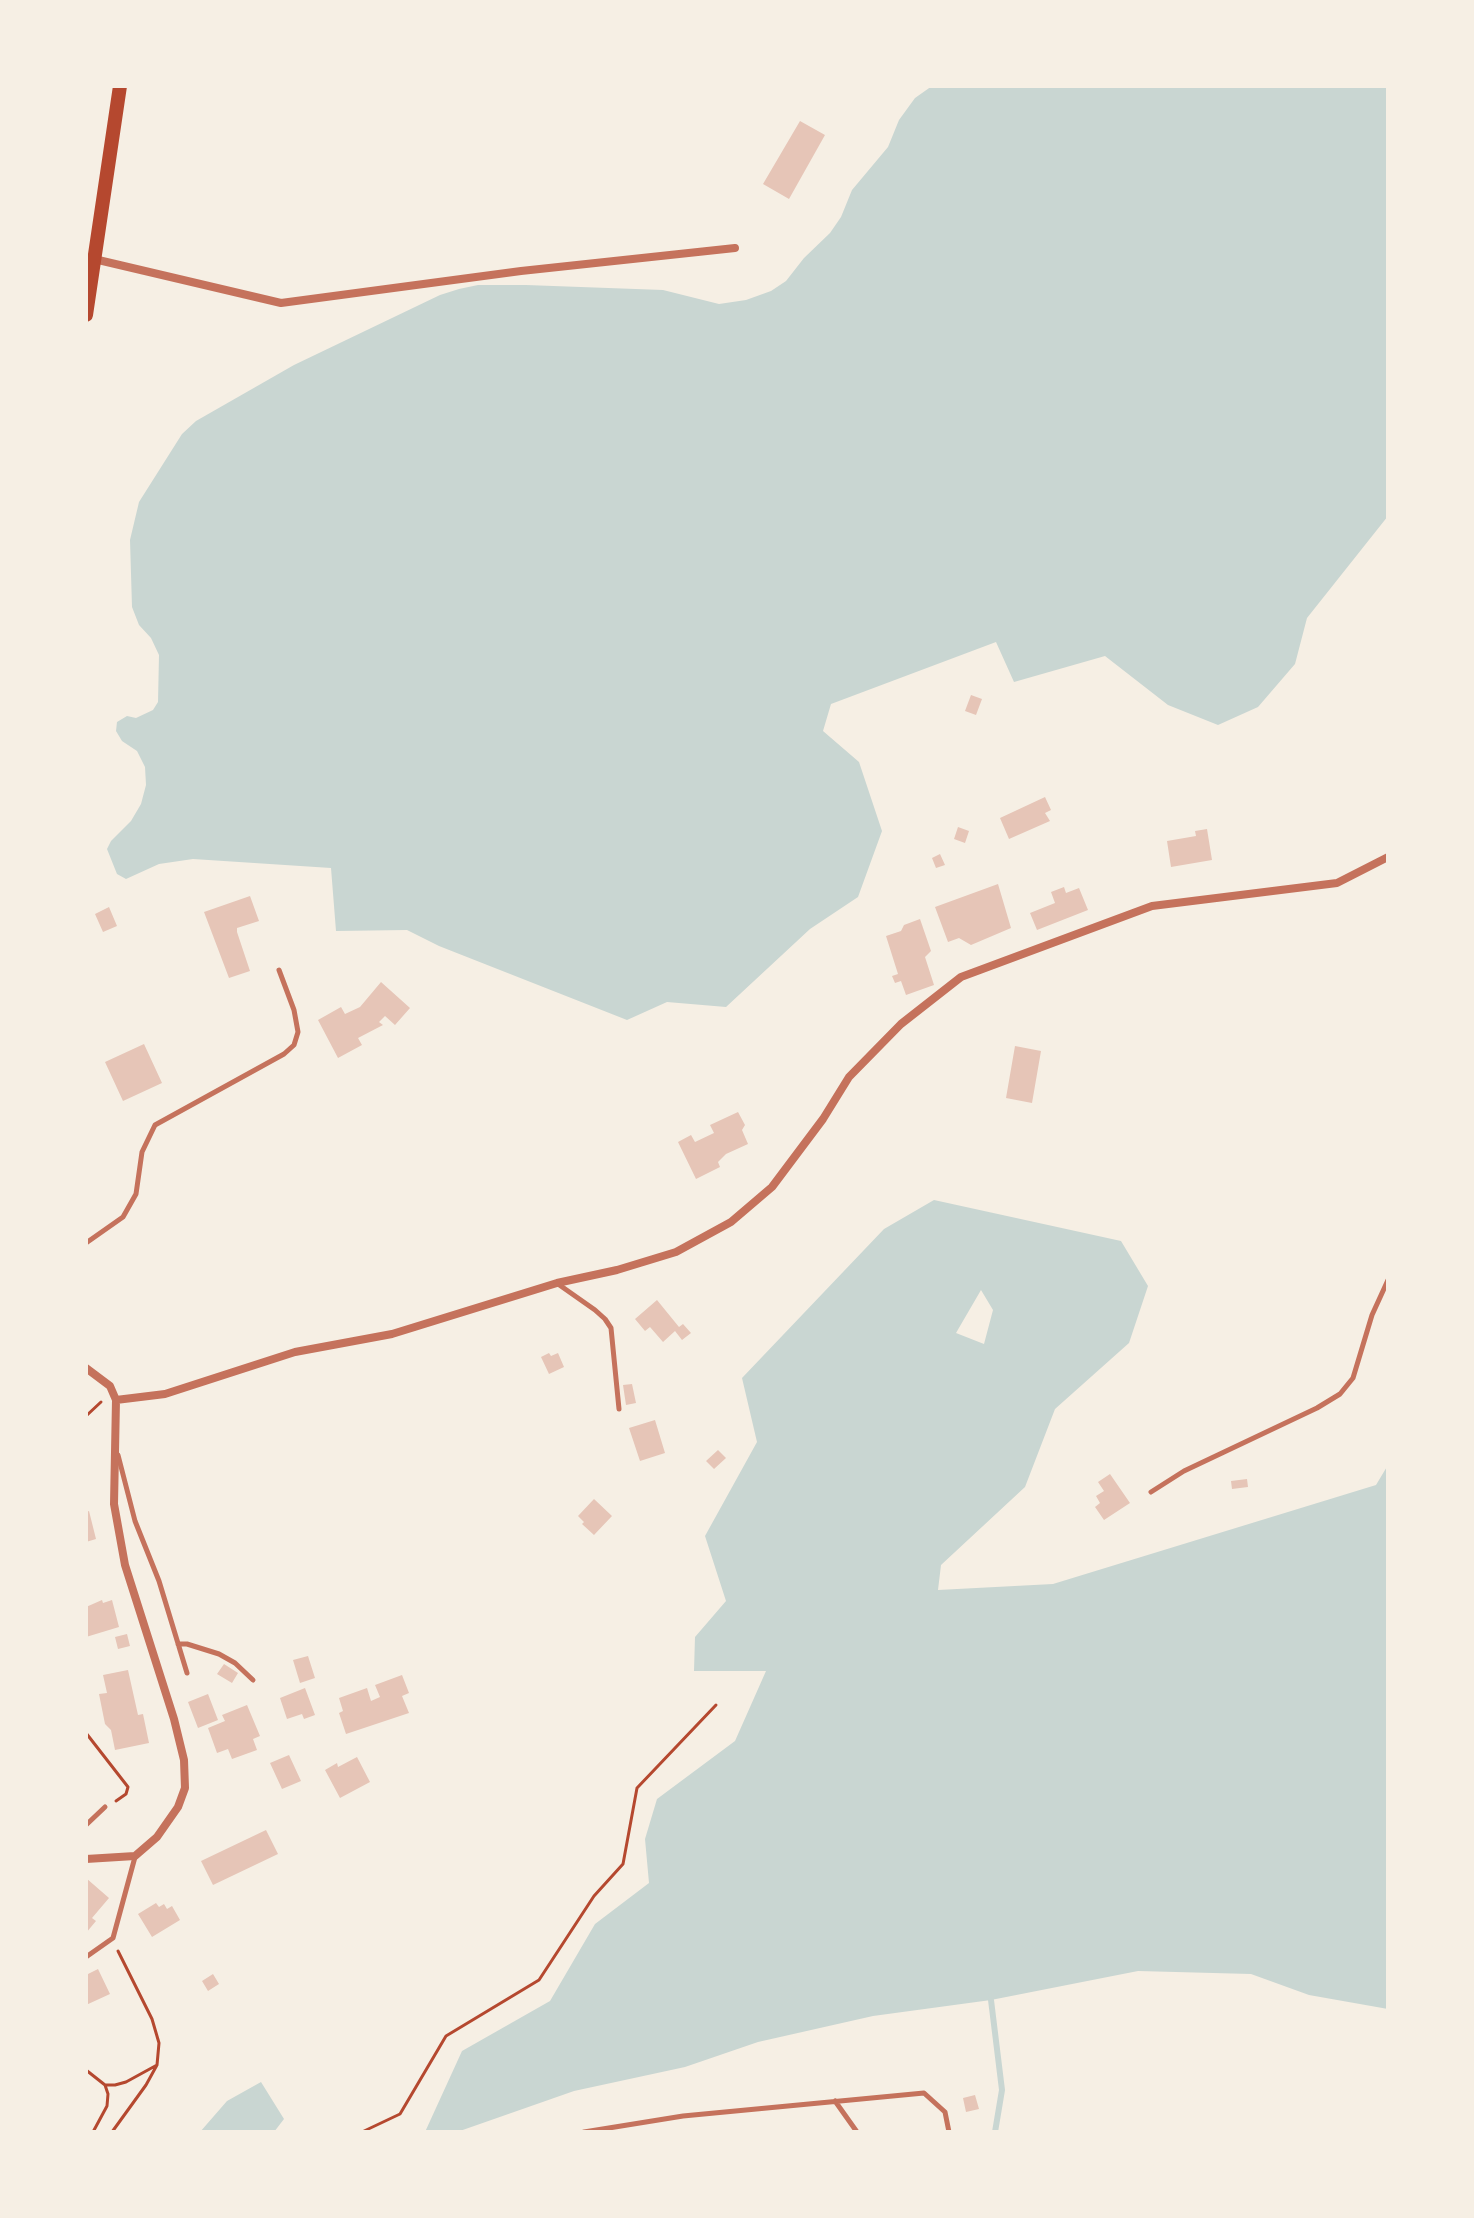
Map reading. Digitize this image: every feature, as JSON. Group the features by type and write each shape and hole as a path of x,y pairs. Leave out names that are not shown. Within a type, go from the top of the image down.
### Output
{"main road":[{"path":"86,315 120,86"}],"street":[{"path":"94,259 281,303 521,271 735,248"},
{"path":"114,1396 165,1394 295,1352 392,1334 557,1283 617,1270 676,1252 731,1222 772,1187 823,1119 849,1077 901,1024 961,977 1152,906 1337,883 1388,857"},
{"path":"86,1368 110,1386 114,1396 114,1504 125,1565 174,1719 184,1760 185,1788 178,1807 157,1837 135,1856 86,1859"}],"lane":[{"path":"86,1243 123,1217 136,1194 142,1152 155,1125 284,1054 294,1045 298,1032 294,1010 279,970"},
{"path":"1151,1492 1184,1471 1340,1394 1353,1378 1372,1315 1388,1280"},
{"path":"557,1283 595,1310 611,1328 619,1409"},
{"path":"114,1443 135,1521 159,1581 187,1673"},
{"path":"178,1644 219,1654 235,1663 253,1680"},
{"path":"86,1825 105,1807"},
{"path":"86,1957 113,1938 135,1856"},
{"path":"584,2132 683,2116 924,2093 945,2112 949,2132"},
{"path":"834,2100 857,2132"}],"path":[{"path":"86,1416 114,1396"},
{"path":"362,2132 400,2114 446,2036 539,1980 594,1896 623,1864 637,1788 716,1705"},
{"path":"86,1733 128,1787 126,1794 105,1807"},
{"path":"112,2132 157,2065 159,2043 152,2019 113,1938"},
{"path":"105,2085 126,2082 157,2065"},
{"path":"86,2070 105,2085 108,2094 107,2106 93,2132"}],"shaded area":[{"path":"932,86 1388,86 1388,516 1307,618 1295,664 1258,707 1218,725 1168,705 1105,656 1014,682 996,642 831,704 823,731 859,762 882,831 858,897 810,929 726,1007 667,1002 627,1020 439,946 407,930 336,931 331,868 193,859 159,864 126,879 117,874 107,849 131,821 141,804 146,785 145,767 137,751 122,741 116,731 117,722 127,716 136,718 153,710 158,702 159,655 151,638 139,625 132,607 130,540 139,502 182,434 196,421 294,365 440,295 459,289 478,285 526,285 663,290 719,304 746,300 771,291 786,281 830,233 841,217 852,190 888,147 899,120 915,98"},
{"path":"934,1200 1121,1241 1148,1286 1129,1343 1055,1409 1025,1487 941,1565 938,1590 1053,1584 1376,1485 1388,1465 1388,2009 1309,1995 1251,1974 1138,1971 991,2000 873,2016 758,2042 685,2067 574,2091 457,2132 425,2132 462,2051 550,2001 595,1924 649,1883 645,1839 657,1799 735,1741 766,1671 694,1671 695,1637 726,1601 705,1536 757,1442 742,1378 884,1229","holes":["981,1290 993,1310 984,1344 956,1333"]},
{"path":"261,2082 284,2119 274,2132 200,2132 227,2101"}],"building":[{"path":"800,121 825,135 789,199 763,184"},
{"path":"971,695 982,699 976,715 965,711"},
{"path":"1045,797 1051,810 1045,813 1050,821 1009,839 1000,818"},
{"path":"958,827 969,831 965,843 954,839"},
{"path":"1207,829 1212,860 1171,867 1167,841 1196,836 1195,831"},
{"path":"940,854 945,865 936,868 932,858"},
{"path":"998,884 1011,928 971,945 959,938 948,942 935,907"},
{"path":"1064,887 1066,893 1079,888 1088,910 1037,930 1030,913 1055,903 1051,892"},
{"path":"250,896 259,921 237,928 237,932 250,971 229,978 204,912"},
{"path":"109,907 117,926 103,932 95,914"},
{"path":"920,919 931,951 925,957 934,985 906,995 901,981 895,983 892,976 898,974 886,936"},
{"path":"381,982 410,1008 395,1025 385,1016 379,1022 383,1025 358,1038 362,1045 338,1058 318,1020 341,1007 345,1014 360,1007"},
{"path":"144,1044 162,1083 123,1101 105,1062"},
{"path":"1015,1046 1041,1051 1032,1103 1006,1098"},
{"path":"738,1112 745,1125 742,1130 748,1144 726,1154 718,1162 720,1167 696,1179 678,1142 691,1135 695,1142 714,1133 710,1125"},
{"path":"657,1300 679,1327 683,1324 691,1333 682,1340 675,1331 663,1342 650,1327 645,1331 635,1319"},
{"path":"549,1353 551,1356 558,1353 564,1367 549,1374 541,1357"},
{"path":"632,1384 636,1403 626,1405 623,1385"},
{"path":"655,1420 665,1453 640,1461 629,1428"},
{"path":"718,1450 726,1458 714,1469 706,1461"},
{"path":"1110,1474 1130,1503 1104,1520 1095,1507 1100,1503 1096,1496 1104,1491 1098,1482"},
{"path":"1247,1479 1248,1487 1232,1489 1231,1481"},
{"path":"594,1499 612,1516 594,1535 578,1516"},
{"path":"89,1511 96,1539 86,1542 86,1512"},
{"path":"102,1600 103,1603 112,1600 119,1627 86,1637 86,1607"},
{"path":"127,1634 130,1646 118,1649 115,1637"},
{"path":"308,1656 315,1678 300,1683 293,1660"},
{"path":"224,1664 238,1673 232,1683 217,1674"},
{"path":"128,1670 138,1715 143,1714 149,1743 115,1750 111,1730 105,1724 99,1694 107,1693 103,1675"},
{"path":"402,1675 409,1693 402,1696 409,1713 346,1734 339,1713 343,1711 339,1698 367,1688 371,1701 380,1697 375,1685"},
{"path":"305,1688 315,1715 304,1719 302,1714 287,1719 280,1698"},
{"path":"208,1694 218,1720 198,1728 188,1702"},
{"path":"247,1705 260,1736 253,1739 257,1750 232,1759 228,1749 217,1753 208,1728 225,1721 222,1715"},
{"path":"289,1755 301,1781 282,1789 270,1763"},
{"path":"357,1757 370,1782 340,1798 325,1770"},
{"path":"266,1830 278,1854 213,1885 201,1861"},
{"path":"86,1878 109,1898 92,1918 96,1921 86,1933"},
{"path":"156,1903 159,1907 164,1904 167,1909 172,1906 180,1920 152,1937 138,1914"},
{"path":"98,1969 110,1994 86,2005 86,1975"},
{"path":"213,1974 219,1984 208,1991 202,1981"},
{"path":"975,2095 979,2109 966,2112 963,2098"}],"waterway":[{"path":"991,2000 1002,2090 995,2132"}]}
